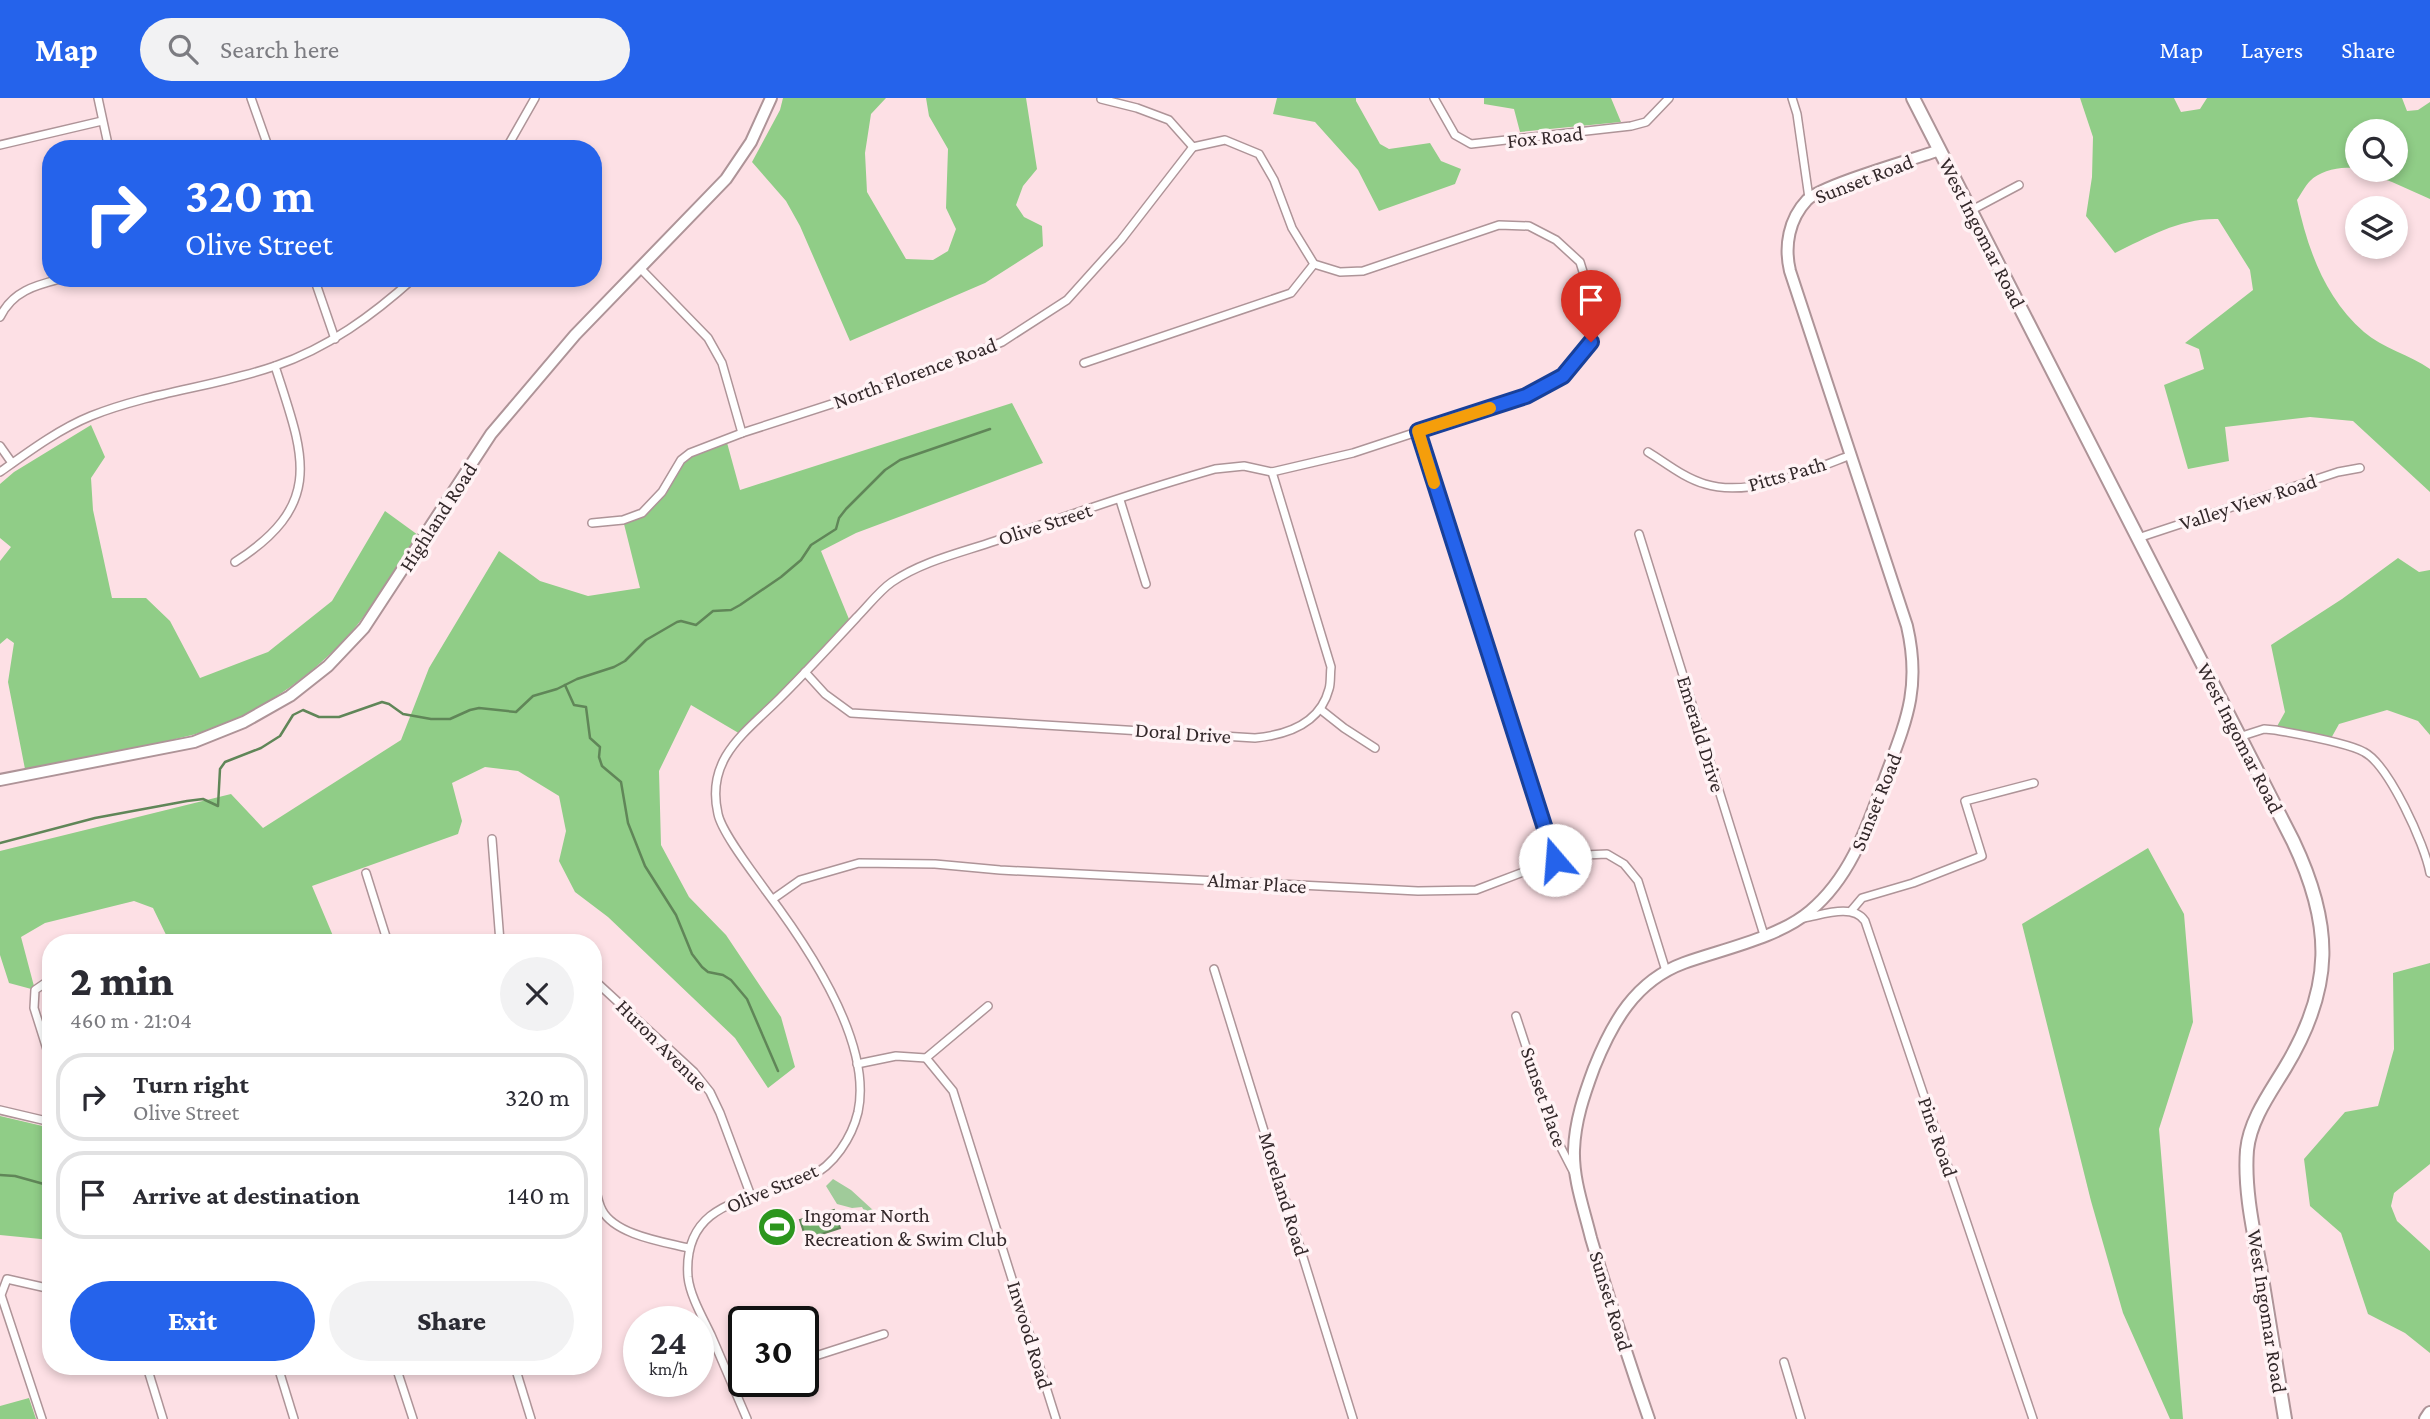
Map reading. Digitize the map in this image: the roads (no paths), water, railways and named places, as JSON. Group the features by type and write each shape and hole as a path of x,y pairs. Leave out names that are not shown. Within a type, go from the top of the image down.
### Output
{"main road":[{"name":"West Ingomar Road","path":"1913,98 2310,878 2323,938 2322,973 2315,1005 2307,1027 2267,1097 2248,1147 2247,1176 2251,1215 2285,1419"},
{"path":"2426,1419 2430,1413"}],"street":[{"path":"98,98 107,140"},
{"path":"251,98 266,140"},
{"path":"511,140 535,98"},
{"name":"Highland Road","path":"0,780 194,742 244,722 290,695 328,666 364,628 491,434 575,335 726,179 751,142 771,98"},
{"name":"Fox Road","path":"1434,98 1455,135 1471,144 1631,127 1646,122 1670,98"},
{"path":"1792,98 1809,198"},
{"path":"1084,363 1292,293 1314,264 1292,228 1274,180 1259,154 1225,140 1193,147 1170,120 1101,99"},
{"path":"0,145 102,121"},
{"name":"North Florence Road","path":"592,523 623,520 642,513 662,492 681,460 690,453 742,433 909,379 1002,342 1068,300 1121,240 1193,147"},
{"name":"Sunset Road","path":"1649,1419 1614,1315 1576,1177 1574,1150 1578,1118 1614,1023 1639,992 1666,971 1800,919 1827,895 1855,856 1903,732 1912,696 1913,662 1907,626 1787,259 1791,228 1795,217 1809,198 1940,150"},
{"path":"1970,211 2019,185"},
{"name":"Olive Street","path":"688,1248 696,1230 710,1215 730,1203 811,1176 840,1151 852,1130 858,1110 860,1090 857,1064 823,973 745,862 718,816 716,781 725,755 751,723 768,710 890,583 939,558 1215,469 1244,466 1272,472 1353,453 1526,396 1563,376 1591,342 1597,317 1580,262 1556,240 1530,226 1499,225 1363,271 1340,272 1314,264"},
{"path":"640,268 708,338 722,363 742,433"},
{"path":"0,317 17,294 42,284"},
{"path":"317,287 335,339"},
{"path":"0,472 88,417 147,398 275,366 335,339 404,287"},
{"path":"235,562 272,535 284,521 298,487 301,471 298,437 275,366"},
{"path":"1418,431 1555,860"},
{"path":"0,446 12,463"},
{"name":"Pitts Path","path":"1648,452 1692,479 1726,489 1764,484 1851,456"},
{"name":"Valley View Road","path":"2137,538 2338,472 2360,468"},
{"path":"1272,472 1331,667 1330,689 1320,709 1343,728 1375,748"},
{"path":"1120,500 1146,584"},
{"name":"Emerald Drive","path":"1639,534 1764,935"},
{"name":"Doral Drive","path":"805,672 825,694 851,713 1255,738 1278,736 1294,730 1320,709"},
{"path":"2239,737 2264,729 2275,730 2352,748 2372,757 2387,778 2422,843 2430,873"},
{"path":"1800,919 1851,911 1862,898 1913,883 1982,856 1965,801 2034,783"},
{"path":"492,839 500,934"},
{"name":"Almar Place","path":"773,899 800,880 859,863 902,863 1267,885 1430,891 1476,890 1555,860 1607,854 1624,864 1638,881 1666,971"},
{"path":"366,873 385,934"},
{"name":"Pine Road","path":"1851,911 1862,916 1868,928 2033,1419"},
{"name":"Moreland Road","path":"1214,969 1353,1419"},
{"path":"42,985 35,990 34,1008 42,1033"},
{"name":"Huron Avenue","path":"602,987 694,1072 710,1092 751,1196"},
{"path":"857,1064 896,1056 926,1058 988,1006"},
{"name":"Sunset Place","path":"1516,1016 1556,1138 1576,1177"},
{"name":"Inwood Road","path":"926,1058 953,1091 1056,1419"},
{"path":"0,1110 42,1120"},
{"path":"602,1211 618,1226 688,1248 688,1280 728,1374"},
{"path":"42,1287 6,1279 1,1295 42,1419"},
{"path":"819,1355 884,1334"},
{"path":"1784,1362 1801,1419"},
{"path":"149,1375 163,1419"},
{"path":"280,1375 294,1419"},
{"path":"399,1375 413,1419"},
{"path":"517,1375 531,1419"},
{"path":"738,1397 747,1419"}],"waterway":[{"path":"0,843 95,818 187,801 203,799 218,806 220,769 225,762 261,748 280,736 293,715 303,710 319,717 339,717 382,702 403,714 431,719 450,719 479,708 516,712 533,696 625,661 646,640 677,622 696,625 713,611 731,610 740,605 781,577 801,560 811,545 836,529 839,518 846,509 885,470 900,460 990,429"},
{"path":"565,685 574,705 586,707 590,738 600,747 602,766 621,782 628,823 645,866 676,915 692,954 708,972 731,980 747,999 778,1071"},
{"path":"0,1175 42,1184"}],"place":[{"name":"Ingomar North Recreation & Swim Club","path":"777,1227"}]}
